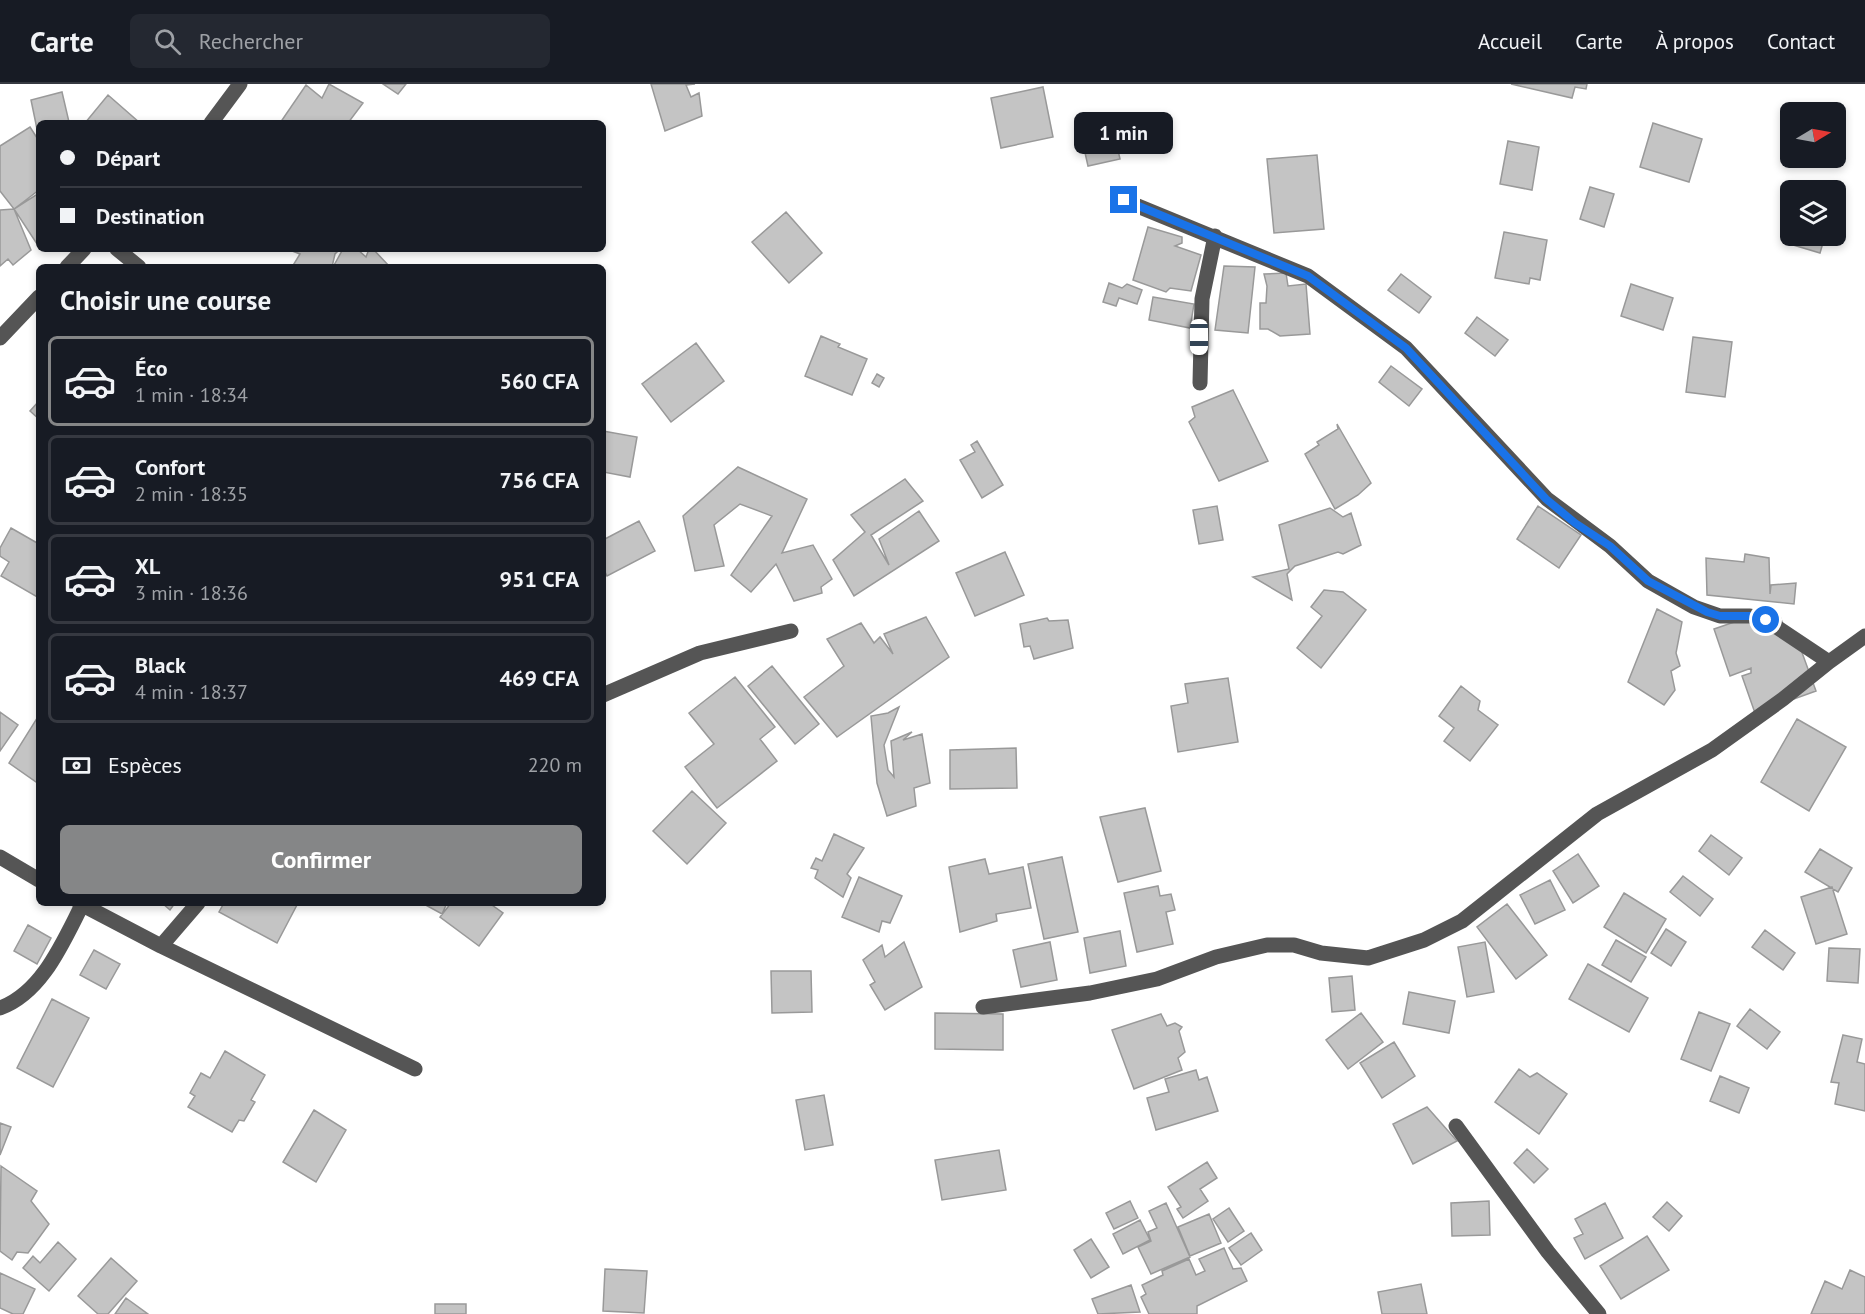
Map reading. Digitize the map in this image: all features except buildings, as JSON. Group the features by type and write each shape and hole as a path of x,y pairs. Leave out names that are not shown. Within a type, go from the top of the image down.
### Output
{"street":[{"path":"213,120 240,84"},
{"path":"1124,200 1308,276 1406,348 1546,499 1575,523 1610,546 1648,581 1694,607 1720,616 1750,616 1766,620 1829,662"},
{"path":"1200,383 1202,299 1215,236"},
{"path":"70,264 81,252"},
{"path":"121,252 135,264"},
{"path":"0,338 36,300"},
{"path":"606,694 700,653 791,631"},
{"path":"983,1007 1090,993 1158,979 1216,957 1267,945 1294,945 1322,953 1368,958 1424,940 1461,921 1597,814 1712,750 1865,636"},
{"path":"0,857 36,878"},
{"path":"0,1008 11,1004 51,967 80,906"},
{"path":"85,906 161,946 415,1069"},
{"path":"161,946 195,906"},
{"path":"1456,1126 1548,1252 1599,1314"}],"route":[{"path":"1124,200 1308,276 1406,348 1546,499 1575,523 1610,546 1648,581 1707,612 1720,616 1750,616 1766,620"}]}
